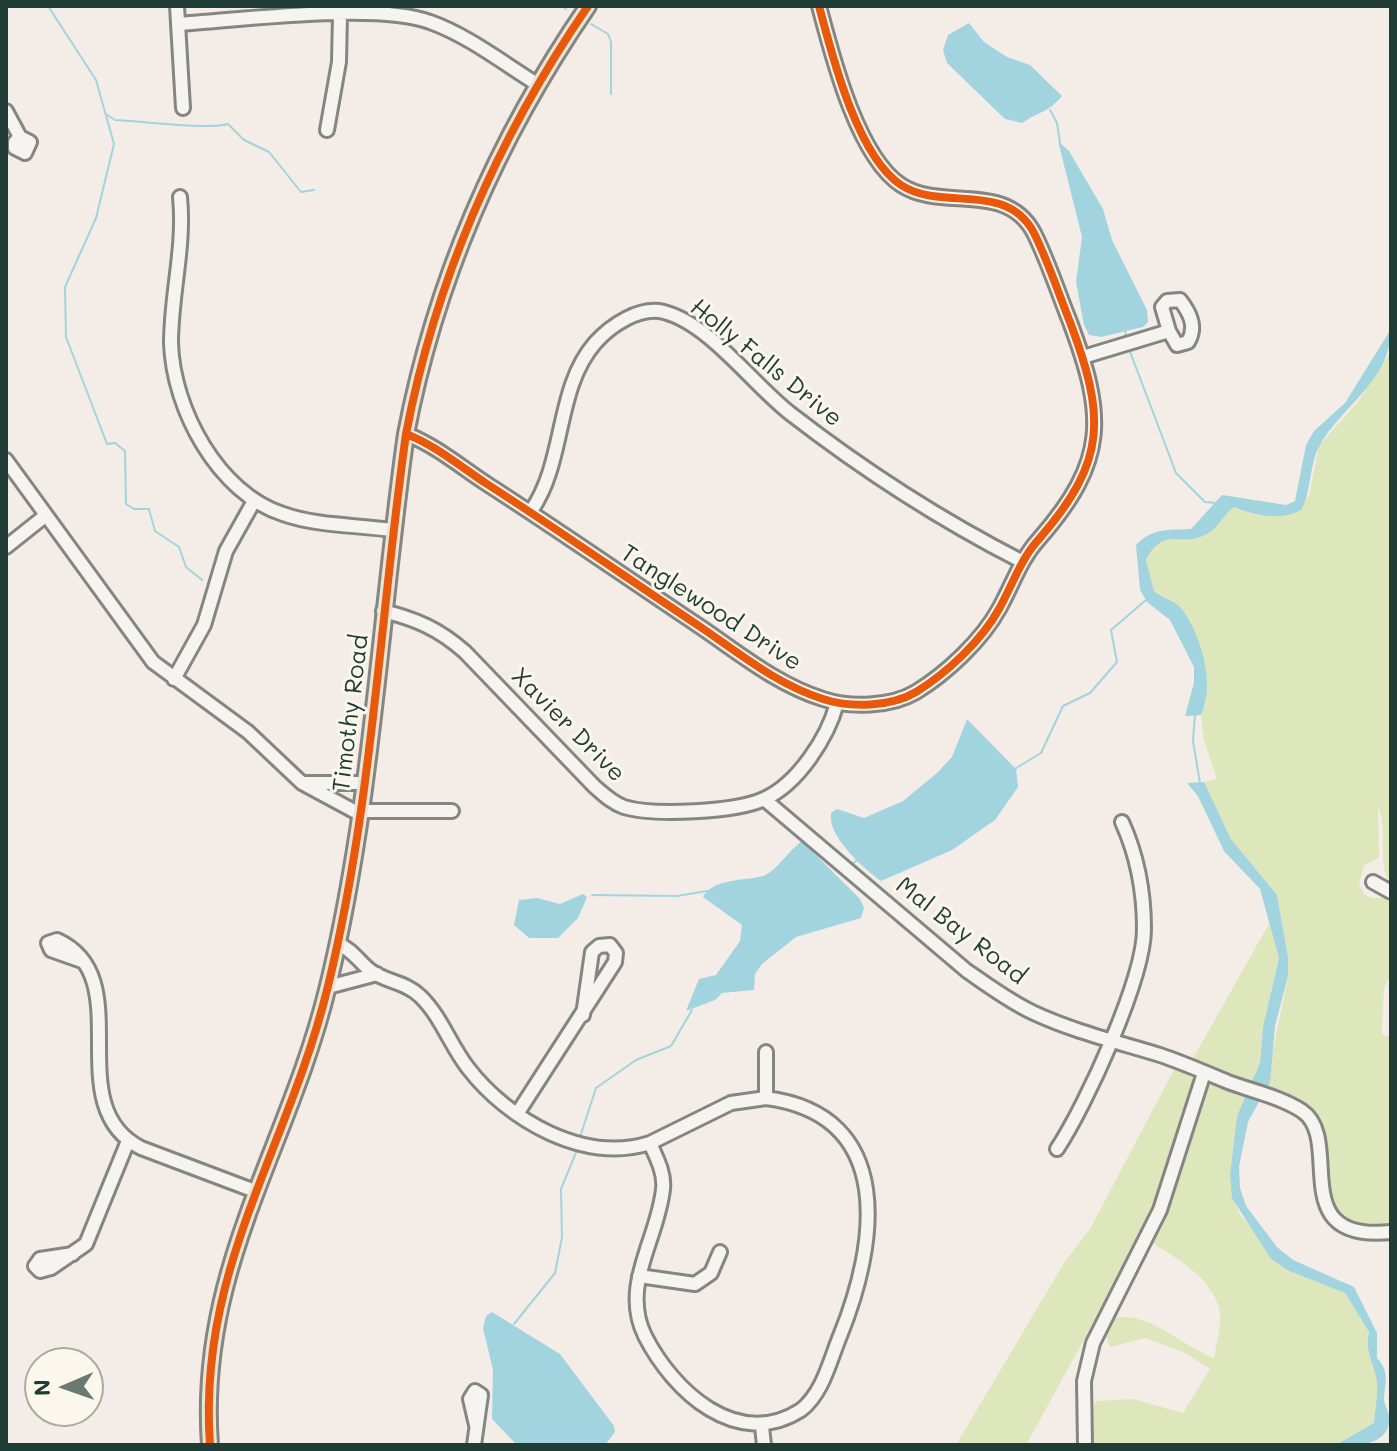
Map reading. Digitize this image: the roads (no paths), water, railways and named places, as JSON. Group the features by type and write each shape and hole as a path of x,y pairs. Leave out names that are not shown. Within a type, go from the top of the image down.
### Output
{"main road":[{"name":"Timothy Road","path":"210,1445 209,1386 218,1308 236,1243 306,1061 338,944 359,812 406,434 451,264 485,182 537,84 588,6"}],"street":[{"path":"177,6 183,108"},
{"name":"Tanglewood Drive","path":"406,434 531,511 759,667 802,691 837,703 895,701 930,682 991,622 1021,561 1072,498 1090,454 1096,413 1083,357 1042,250 1025,220 991,201 913,191 887,172 854,114 819,6"},
{"path":"178,24 340,15 387,15 428,21 537,84"},
{"path":"327,130 338,71 340,15"},
{"path":"6,111 20,137"},
{"path":"180,197 182,242 171,343 178,388 185,409 207,448 254,501 298,518 392,530"},
{"name":"Holly Falls Drive","path":"531,511 553,468 573,385 585,357 612,328 634,315 656,310 674,315 696,329 789,412 842,451 1021,561"},
{"path":"1083,357 1169,331"},
{"path":"6,460 141,649 174,679 248,732 302,783 359,812 452,811"},
{"path":"174,679 204,625 226,551 254,501"},
{"path":"6,547 45,516"},
{"name":"Xavier Drive","path":"383,611 427,624 454,642 594,786 621,806 673,810 729,806 764,799 790,779 815,748 829,726 837,703"},
{"path":"302,783 362,783"},
{"name":"Mal Bay Road","path":"764,799 967,971 1032,1012 1303,1112 1310,1119 1319,1144 1320,1192 1333,1214 1357,1231 1391,1232"},
{"path":"1057,1149 1111,1041 1141,958 1144,930 1140,875 1122,822"},
{"path":"1373,882 1391,892"},
{"path":"338,944 377,974 418,993 430,1006 482,1086 517,1114 589,1147 618,1151 650,1143 731,1103 766,1098 813,1111 847,1141 866,1183 869,1234 861,1278 819,1388 804,1408 792,1417 762,1427 736,1426 712,1417 685,1393 644,1334 636,1297 663,1189 661,1168 650,1143"},
{"path":"517,1114 583,1015 615,962 616,953 610,945 599,946 592,952 583,1015"},
{"path":"82,961 97,999 102,1101 110,1123 128,1141 255,1191"},
{"path":"328,987 377,974"},
{"path":"766,1052 766,1098"},
{"path":"1085,1445 1084,1381 1093,1343 1160,1210 1204,1073"},
{"path":"73,1254 90,1237 128,1141"},
{"path":"639,1276 695,1284 711,1273 720,1252"},
{"path":"474,1445 476,1425"},
{"path":"762,1427 764,1445"}],"water":[{"path":"969,23 984,42 1007,57 1030,65 1062,96 1022,123 1005,119 947,63 943,50 948,35"},
{"path":"1058,141 1069,151 1103,209 1112,240 1147,310 1148,322 1143,327 1101,337 1089,335 1084,325 1076,282 1082,237"},
{"path":"1391,329 1389,347 1375,377 1331,429 1317,451 1302,509 1277,516 1259,515 1234,507 1207,534 1197,538 1167,540 1153,549 1146,560 1154,591 1181,608 1195,631 1204,660 1207,689 1201,715 1185,716 1194,683 1194,667 1170,620 1147,602 1140,590 1136,545 1154,533 1191,529 1222,495 1286,505 1295,501 1306,445 1314,431 1345,403"},
{"path":"967,719 1016,769 1018,787 995,820 952,850 881,881 841,841 831,822 831,813 837,809 864,818 903,801 952,757"},
{"path":"1204,782 1231,839 1277,895 1288,957 1288,976 1275,1026 1270,1082 1248,1122 1239,1167 1240,1188 1246,1206 1277,1247 1293,1260 1354,1287 1377,1333 1377,1358 1386,1377 1384,1399 1389,1423 1382,1437 1368,1443 1336,1445 1374,1423 1377,1382 1368,1350 1369,1332 1345,1293 1289,1271 1271,1259 1232,1198 1230,1175 1237,1116 1260,1063 1263,1027 1279,958 1260,889 1224,851 1198,796 1187,783"},
{"path":"802,841 860,899 864,908 861,918 796,937 762,964 755,974 754,990 722,993 715,1000 686,1011 699,979 716,975 740,941 742,925 703,897 722,883 763,876"},
{"path":"583,894 587,897 578,918 558,938 529,938 514,925 519,900 537,898 560,904"},
{"path":"492,1312 560,1354 614,1426 615,1432 605,1445 517,1445 492,1419 493,1370 483,1328 486,1316"}],"waterway":[{"path":"48,6 96,80 114,144 96,218 65,287 66,337 107,444 115,443 125,451 126,504 134,509 149,509 155,531 179,547 186,567 202,580"},
{"path":"562,6 566,9"},
{"path":"591,24 608,34 611,42 611,94"},
{"path":"1050,110 1057,123 1060,143"},
{"path":"107,115 115,120 174,125 228,124 244,140 269,152 301,192 314,190"},
{"path":"1125,330 1126,335"},
{"path":"1129,349 1176,473 1205,502 1217,503"},
{"path":"1013,770 1041,753 1063,706 1090,693 1117,662 1111,630 1146,600"},
{"path":"1195,714 1193,741 1200,783"},
{"path":"852,864 859,859"},
{"path":"592,895 677,896 707,891"},
{"path":"580,1137 596,1088 636,1060 671,1046 692,1010"},
{"path":"514,1324 555,1273 562,1237 561,1189 577,1150"}]}
